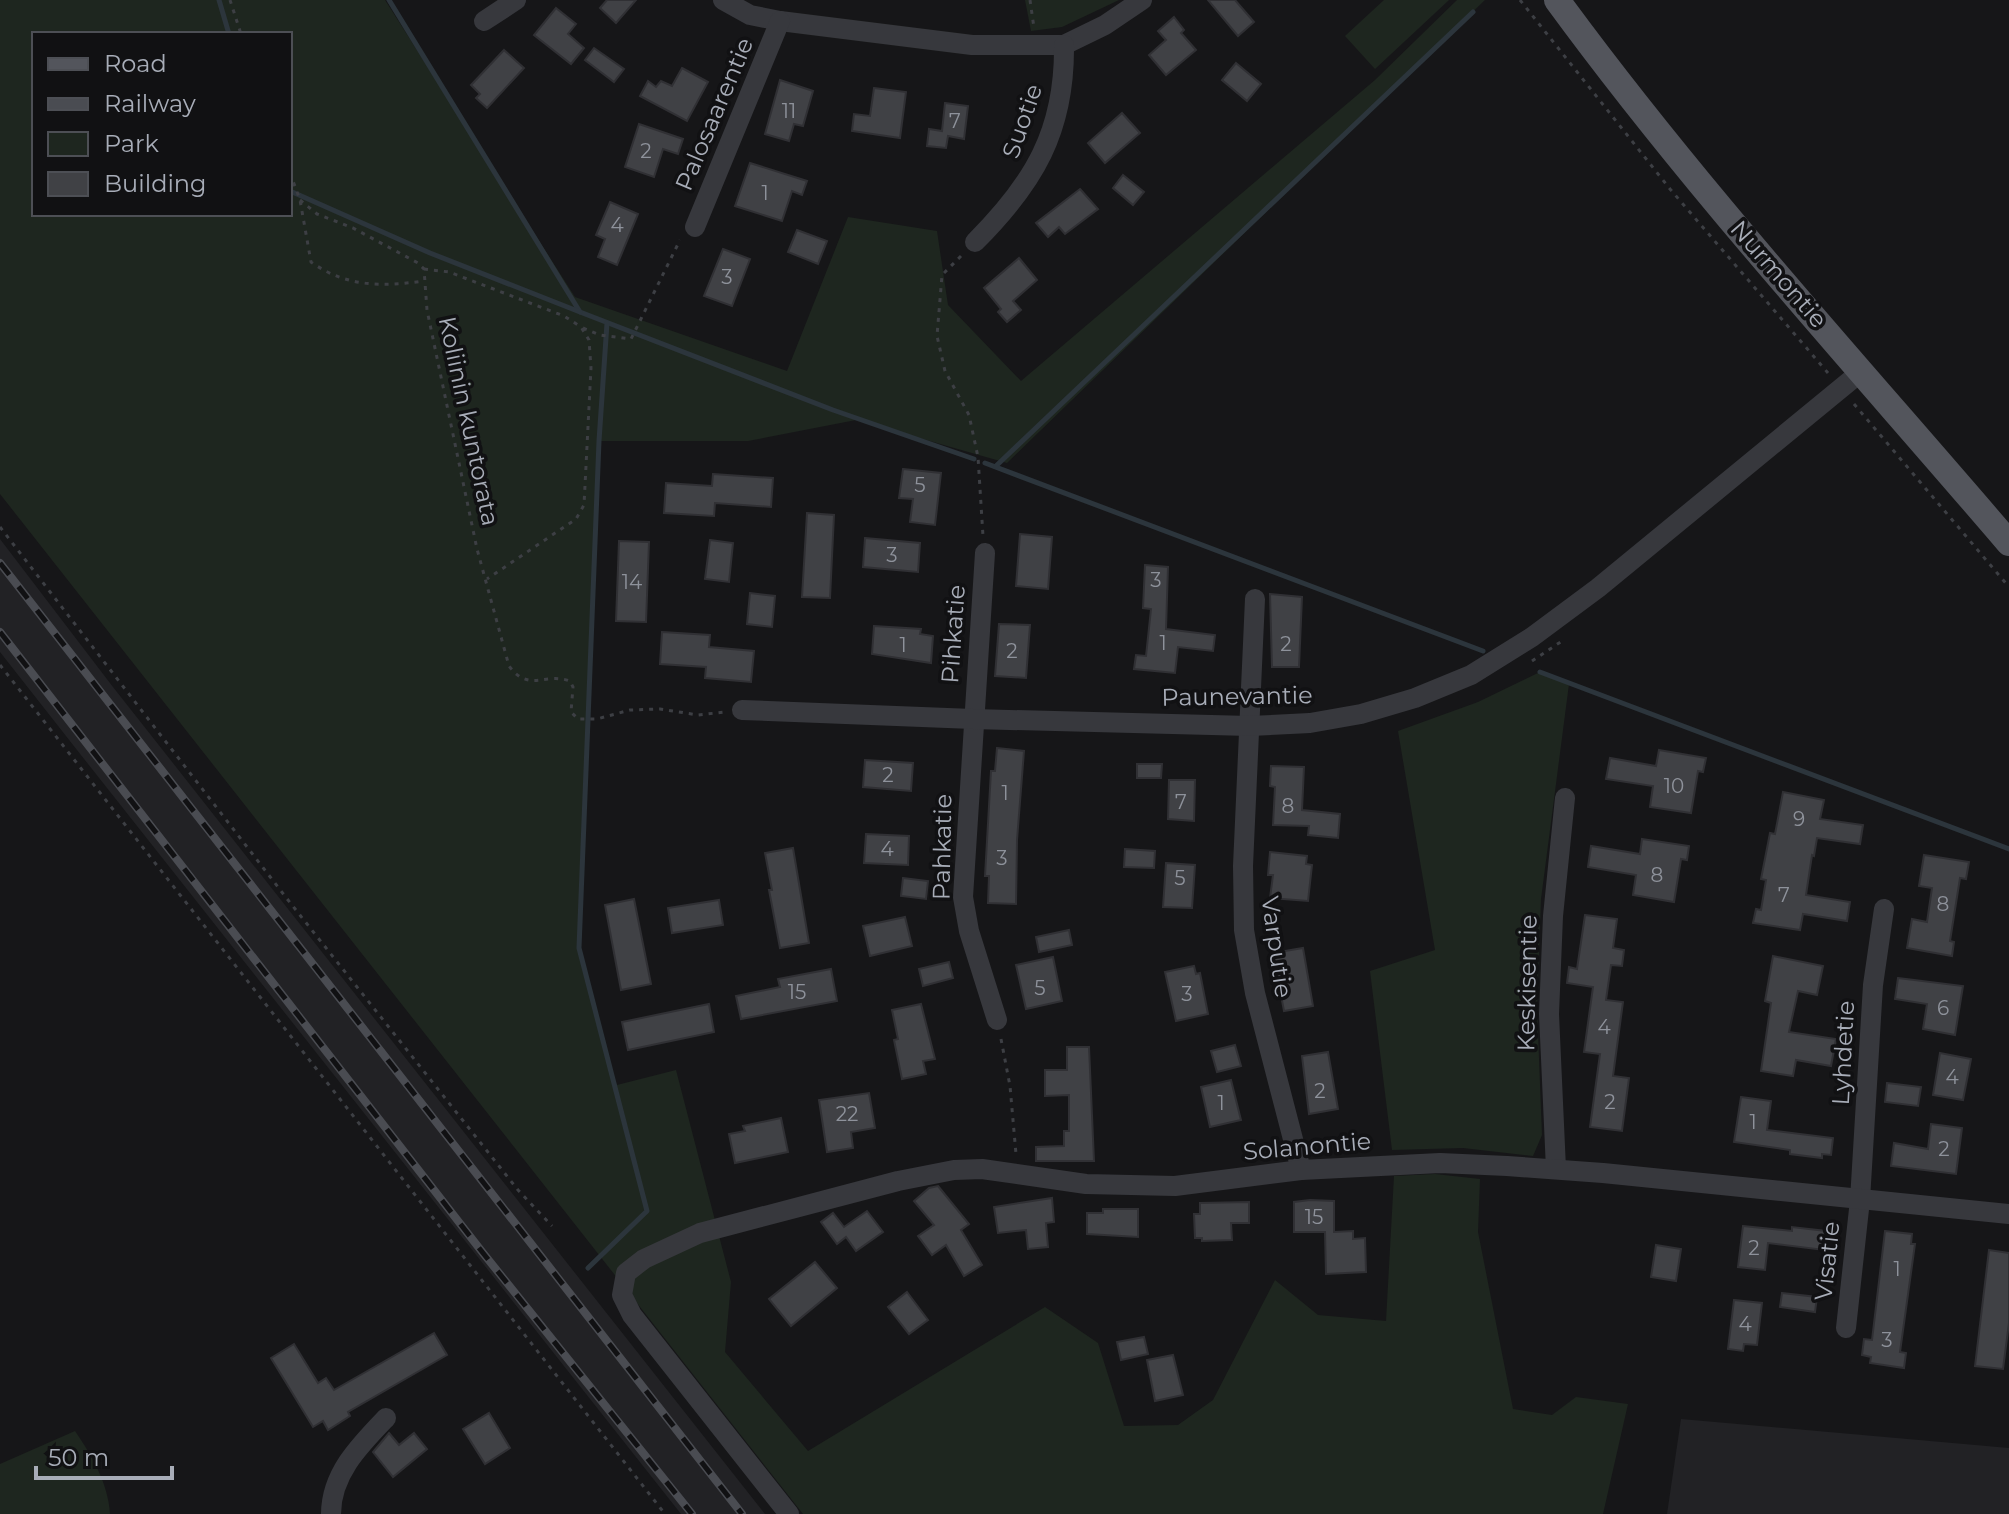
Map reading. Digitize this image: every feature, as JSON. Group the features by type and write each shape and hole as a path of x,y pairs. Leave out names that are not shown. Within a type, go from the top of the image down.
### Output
{"main road":[{"name":"Nurmontie","path":"1557,0 1613,76 2009,543"}],"street":[{"path":"484,21 516,0"},
{"path":"723,0 750,15 780,21 972,45 1064,45 1105,25 1142,0"},
{"name":"Palosaarentie","path":"695,227 780,21"},
{"name":"Suotie","path":"975,242 1006,210 1035,171 1057,116 1065,73 1064,45"},
{"name":"Paunevantie","path":"742,710 1250,726 1310,723 1361,714 1415,698 1471,675 1532,637 1598,588 1862,371"},
{"name":"Pihkatie","path":"973,719 985,553"},
{"name":"Varputie","path":"1255,599 1243,866 1244,930 1255,993 1301,1170"},
{"name":"Pahkatie","path":"973,719 963,897 969,931 997,1020"},
{"name":"Keskisentie","path":"1556,1169 1549,1014 1553,916 1565,798"},
{"name":"Lyhdetie","path":"1860,1200 1873,985 1884,909"},
{"name":"Solanontie","path":"789,1514 632,1315 622,1295 626,1273 644,1259 700,1233 898,1181 954,1170 982,1169 1086,1184 1175,1186 1301,1170 1440,1163 1556,1169 2009,1214"},
{"name":"Visatie","path":"1846,1328 1860,1200"},
{"path":"331,1514 331,1499 352,1452 386,1418"}],"path":[{"path":"230,0 240,32"},
{"path":"1030,0 1037,45"},
{"path":"1520,0 1670,189 2009,587"},
{"path":"292,179 300,200 311,262 325,273 368,286 423,281"},
{"name":"Koliinin kuntorata","path":"300,200 317,214 353,228 424,269 449,272 564,316 600,335 628,340 633,338 678,242 695,227"},
{"path":"975,242 942,275 937,336 945,371 969,415 975,443 985,553"},
{"name":"Koliinin kuntorata","path":"424,269 427,310 477,549 509,666 517,677 527,681 562,678 570,681 573,687 571,712 578,719 630,710 660,709 698,715 742,710"},
{"path":"487,579 576,519 584,505 591,368 589,340 581,327"},
{"path":"0,527 288,900 518,1190 552,1226"},
{"path":"0,665 665,1514"},
{"path":"997,1020 1010,1086 1016,1174"}],"shaded area":[{"path":"0,539 113,687 765,1514 681,1514 0,652"},
{"path":"1681,1419 2009,1448 2009,1514 1667,1514"}],"green space":[{"path":"0,0 385,0 575,297 787,371 848,217 937,231 948,305 1021,381 1375,80 1457,0 1485,0 1007,463 856,420 748,441 599,441 579,948 613,1086 676,1070 731,1282 725,1352 808,1451 1045,1307 1098,1343 1124,1426 1178,1425 1213,1400 1275,1280 1318,1315 1386,1321 1394,1176 1435,1174 1480,1179 1478,1232 1513,1409 1552,1415 1576,1397 1628,1404 1603,1514 803,1514 0,494"},
{"path":"1025,0 1119,0 1062,27 1031,31"},
{"path":"1384,0 1449,0 1375,69 1345,36"},
{"path":"1540,672 1569,684 1541,899 1537,1007 1542,1135 1533,1156 1463,1148 1392,1150 1370,971 1435,950 1398,731 1478,702"},
{"path":"75,1431 98,1470 110,1514 0,1514 0,1464"}],"building":[{"path":"607,0 636,0 616,23 600,8"},
{"path":"1208,0 1235,0 1254,22 1238,36"},
{"path":"556,8 576,24 568,34 584,48 571,64 534,35"},
{"path":"1174,17 1184,30 1181,33 1196,50 1166,75 1149,55 1166,40 1158,31"},
{"path":"594,48 624,69 614,82 585,60"},
{"path":"504,50 524,68 487,108 476,98 480,94 471,85"},
{"path":"1236,63 1261,84 1247,101 1222,80"},
{"path":"682,68 708,82 687,121 640,96 648,81 656,87 661,81 672,86"},
{"path":"780,80 813,91 803,126 794,124 789,141 765,134"},
{"path":"874,88 906,92 900,138 852,131 854,114 870,116"},
{"path":"945,103 968,106 964,139 948,136 946,148 927,146 929,129 942,131"},
{"path":"1122,113 1140,133 1105,163 1088,143"},
{"path":"639,124 683,139 678,154 663,149 654,177 625,167"},
{"path":"750,163 807,181 802,195 792,191 782,221 735,206"},
{"path":"1123,175 1144,192 1133,205 1113,188"},
{"path":"1080,189 1098,209 1065,234 1059,227 1048,237 1036,223"},
{"path":"610,202 638,214 617,265 598,257 605,239 596,235"},
{"path":"797,230 827,241 818,264 788,252"},
{"path":"723,249 750,259 732,306 704,296"},
{"path":"1019,258 1037,280 1013,301 1021,310 1007,322 984,288"},
{"path":"903,469 941,473 935,525 910,522 913,499 899,498"},
{"path":"713,474 773,478 771,507 715,503 714,516 664,513 666,483 712,486"},
{"path":"807,513 834,515 830,598 802,597"},
{"path":"1020,534 1052,537 1048,589 1016,586"},
{"path":"865,538 920,543 918,572 863,567"},
{"path":"710,540 733,543 729,582 705,579"},
{"path":"619,541 649,542 646,622 616,621"},
{"path":"1145,565 1168,567 1166,629 1215,635 1213,651 1178,647 1175,673 1134,669 1136,655 1146,656 1151,609 1143,608"},
{"path":"750,593 775,596 772,627 747,624"},
{"path":"1270,594 1302,597 1299,667 1272,667"},
{"path":"999,624 1030,625 1026,678 995,676"},
{"path":"874,626 921,629 920,634 933,636 931,663 872,654"},
{"path":"662,632 710,635 709,647 754,651 751,682 705,678 706,667 660,664"},
{"path":"997,748 1024,751 1016,904 988,903 989,876 985,876 991,771 995,771"},
{"path":"1659,750 1706,758 1703,772 1698,771 1691,813 1650,807 1653,786 1606,779 1610,758 1656,766"},
{"path":"865,760 913,763 911,791 863,787"},
{"path":"1137,764 1162,764 1161,778 1137,778"},
{"path":"1271,766 1304,767 1302,810 1340,814 1338,838 1308,835 1309,826 1273,825 1275,787 1270,786"},
{"path":"1169,780 1195,780 1194,821 1168,819"},
{"path":"1783,792 1824,800 1820,819 1863,825 1860,844 1817,838 1812,855 1806,895 1850,902 1847,921 1803,914 1800,930 1753,923 1756,909 1761,910 1766,880 1761,879 1770,833 1775,834"},
{"path":"866,834 909,836 908,865 864,863"},
{"path":"1642,839 1689,846 1687,860 1681,859 1674,902 1633,895 1636,875 1588,867 1591,846 1640,854"},
{"path":"793,848 809,943 780,948 765,853"},
{"path":"1125,849 1155,851 1154,868 1124,867"},
{"path":"1270,852 1307,856 1306,864 1312,865 1308,901 1270,898 1273,875 1268,875"},
{"path":"1924,855 1969,862 1966,879 1960,878 1950,941 1954,942 1952,956 1907,948 1912,919 1927,922 1932,888 1919,886"},
{"path":"1166,863 1195,865 1192,908 1163,907"},
{"path":"903,878 928,881 926,899 901,896"},
{"path":"634,899 651,984 621,990 605,905"},
{"path":"719,900 723,925 672,933 668,908"},
{"path":"1585,915 1617,919 1613,948 1624,950 1622,966 1611,965 1606,1000 1623,1002 1613,1076 1629,1078 1622,1131 1590,1127 1600,1054 1584,1052 1593,987 1567,983 1569,967 1577,969"},
{"path":"905,917 912,946 870,956 863,926"},
{"path":"1069,930 1072,945 1039,952 1036,937"},
{"path":"1303,948 1313,1006 1284,1011 1273,953"},
{"path":"1773,956 1823,966 1817,995 1798,991 1789,1032 1836,1039 1831,1066 1796,1060 1793,1076 1761,1071 1771,1003 1765,1001"},
{"path":"1053,957 1062,1001 1026,1009 1016,965"},
{"path":"949,962 953,978 923,986 919,969"},
{"path":"1194,966 1196,974 1200,973 1208,1014 1176,1021 1165,972"},
{"path":"831,969 837,1001 741,1019 736,996 780,987 778,979"},
{"path":"1898,978 1963,986 1955,1035 1923,1029 1927,1004 1895,999"},
{"path":"709,1004 714,1032 628,1050 622,1022"},
{"path":"921,1004 935,1059 923,1061 926,1074 902,1079 892,1010"},
{"path":"1235,1045 1241,1066 1217,1072 1211,1051"},
{"path":"1067,1047 1089,1047 1094,1161 1036,1161 1036,1147 1064,1146 1064,1131 1069,1131 1069,1095 1045,1096 1045,1070 1067,1070"},
{"path":"1328,1052 1338,1109 1309,1114 1302,1056"},
{"path":"1940,1053 1971,1059 1963,1100 1933,1095"},
{"path":"1231,1080 1241,1120 1210,1127 1201,1087"},
{"path":"1887,1083 1921,1087 1918,1106 1885,1102"},
{"path":"869,1093 875,1128 851,1132 853,1148 827,1152 819,1100"},
{"path":"1741,1097 1771,1101 1767,1130 1833,1138 1831,1155 1822,1154 1822,1158 1790,1154 1790,1150 1734,1142"},
{"path":"781,1118 788,1152 735,1163 729,1134 745,1131 743,1126"},
{"path":"1931,1124 1962,1128 1956,1174 1891,1166 1894,1143 1928,1149"},
{"path":"938,1186 969,1224 961,1230 982,1265 964,1276 946,1245 932,1255 918,1236 934,1225 914,1201 929,1188"},
{"path":"1052,1198 1054,1222 1046,1223 1048,1247 1028,1249 1026,1230 998,1233 994,1207"},
{"path":"1334,1201 1334,1232 1353,1231 1353,1239 1365,1238 1366,1272 1326,1274 1325,1232 1294,1232 1294,1202"},
{"path":"1249,1202 1249,1223 1231,1223 1232,1240 1202,1241 1202,1238 1195,1238 1194,1214 1200,1214 1200,1203"},
{"path":"1103,1209 1138,1209 1138,1237 1087,1234 1087,1213 1103,1213"},
{"path":"867,1211 883,1232 856,1251 846,1237 837,1244 821,1222 833,1213 844,1227"},
{"path":"1743,1226 1826,1231 1824,1250 1768,1243 1765,1270 1738,1267"},
{"path":"1885,1231 1912,1234 1911,1244 1915,1244 1900,1352 1906,1353 1904,1368 1870,1363 1871,1357 1862,1355 1864,1339 1872,1340"},
{"path":"1656,1245 1681,1249 1676,1281 1651,1277"},
{"path":"1989,1250 2009,1253 2009,1323 2003,1369 1975,1366"},
{"path":"815,1262 837,1288 791,1326 769,1299"},
{"path":"907,1292 928,1320 909,1334 888,1307"},
{"path":"1782,1293 1817,1297 1815,1312 1780,1307"},
{"path":"1734,1300 1762,1303 1757,1345 1744,1344 1743,1351 1728,1349"},
{"path":"434,1333 447,1355 348,1412 350,1416 328,1430 323,1421 313,1427 271,1358 294,1344 318,1383 326,1378 334,1390"},
{"path":"1144,1337 1148,1354 1121,1360 1117,1342"},
{"path":"1173,1355 1183,1395 1155,1401 1147,1360"},
{"path":"489,1413 510,1448 485,1464 463,1429"},
{"path":"389,1433 399,1445 414,1433 427,1449 393,1477 373,1452"}],"waterway":[{"path":"219,0 228,32"},
{"path":"389,0 580,312 833,410 974,459"},
{"path":"996,466 1473,12"},
{"path":"292,192 430,253 580,312"},
{"path":"588,1268 647,1211 579,948 599,441 607,323"},
{"path":"985,463 1483,651"},
{"path":"1540,672 2009,849"}],"railway":[{"path":"0,563 742,1514"},
{"path":"0,632 483,1253 692,1514"}]}
